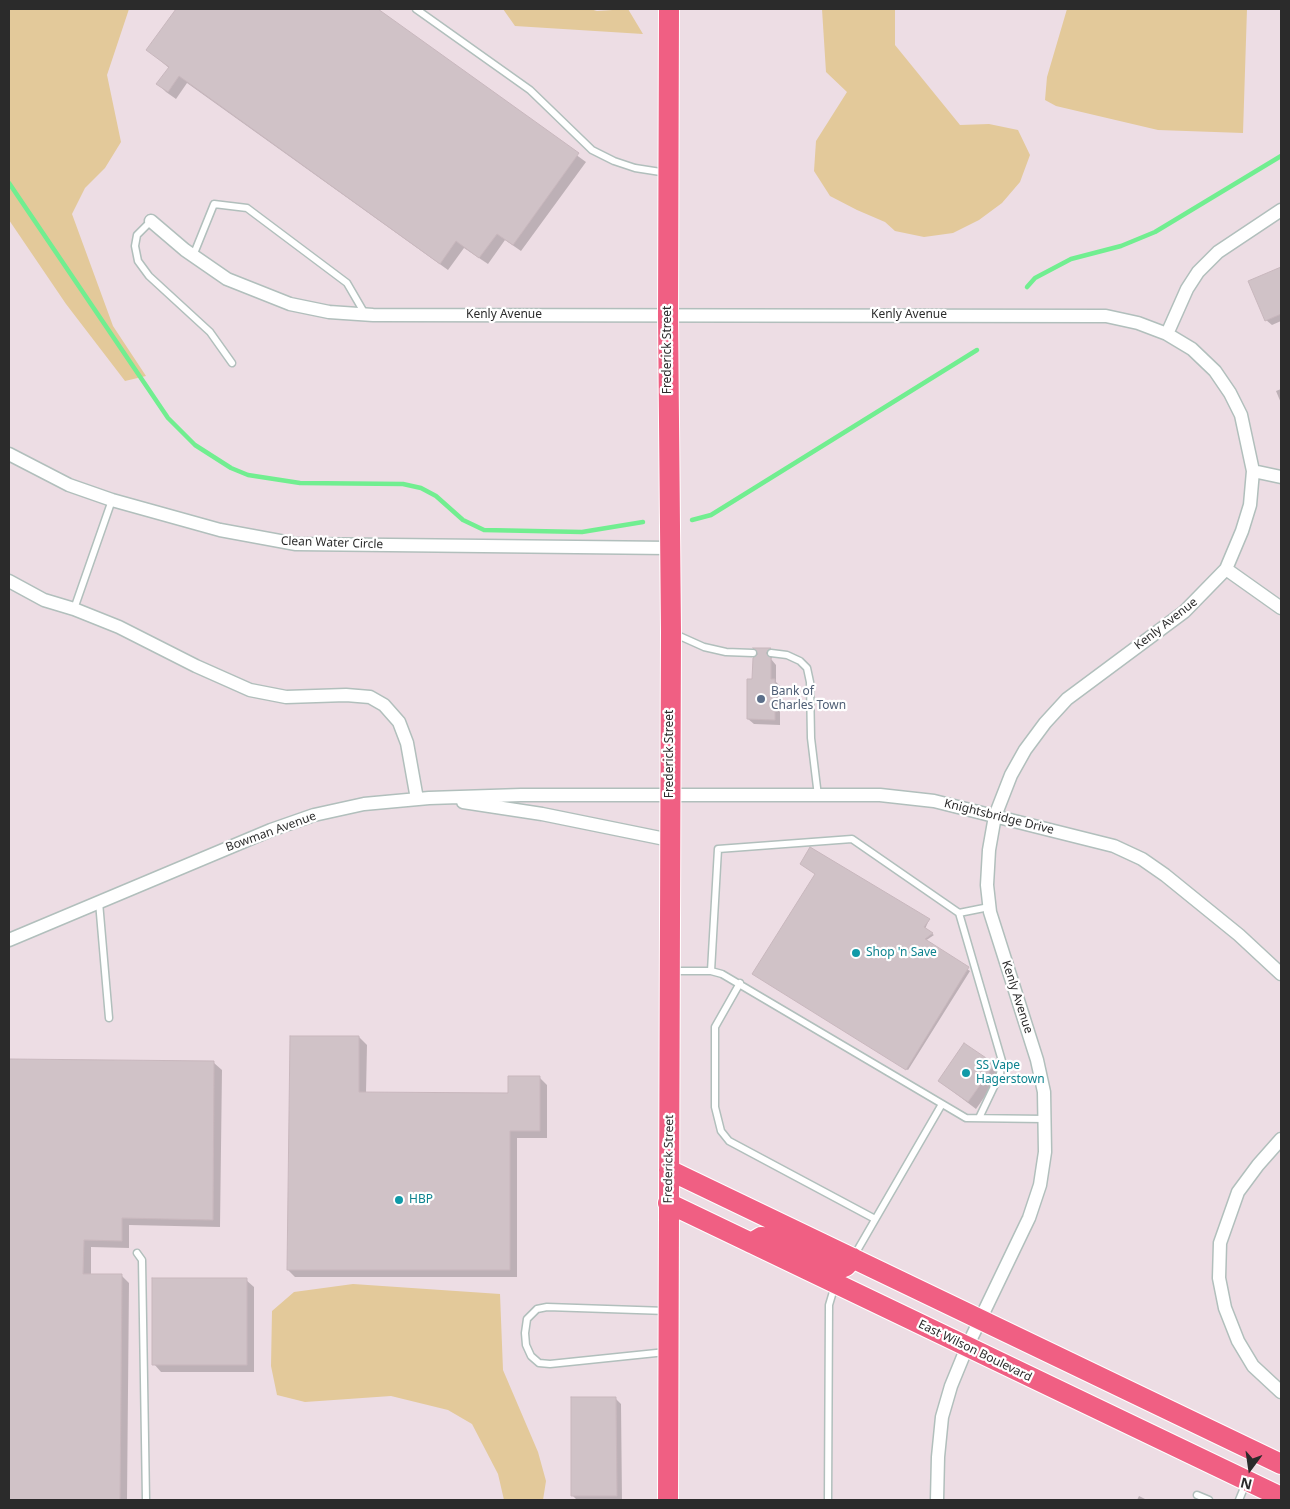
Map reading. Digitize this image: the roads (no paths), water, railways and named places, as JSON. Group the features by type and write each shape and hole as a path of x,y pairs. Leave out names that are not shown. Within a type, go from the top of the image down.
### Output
{"main road":[{"name":"Frederick Street","path":"668,1500 671,796 668,316 670,173 669,9"},
{"path":"669,1170 1281,1464"},
{"name":"East Wilson Boulevard","path":"668,1203 1281,1497"},
{"path":"751,1243 761,1238 773,1238 838,1269 846,1266 853,1258"}],"street":[{"path":"1167,334 1187,289 1198,272 1218,252 1281,210"},
{"name":"Kenly Avenue","path":"151,221 193,256 227,279 290,304 329,312 365,315 1106,316 1138,323 1167,334 1192,349 1215,371 1230,393 1241,415 1254,471 1250,505 1242,532 1226,569 1184,612 1067,699 1045,723 1025,750 994,816 988,850 987,885 989,907 1037,1060 1046,1119 1045,1152 1035,1202 1029,1218 967,1347 951,1386 942,1417 938,1457 937,1500"},
{"name":"Clean Water Circle","path":"9,454 69,485 112,500 220,530 296,544 670,548"},
{"path":"1254,471 1281,477"},
{"path":"1226,569 1281,608"},
{"path":"9,581 44,600 74,608 119,627 196,666 250,690 286,698 346,696 370,698 377,701 384,705 399,722 423,798 542,814 670,840"},
{"name":"Bowman Avenue","path":"9,940 271,830 314,815 364,804 423,798 520,795 671,796"},
{"name":"Knightsbridge Drive","path":"671,796 912,798 1114,846 1142,859 1239,935 1281,974"},
{"path":"1281,1139 1238,1192 1220,1243 1219,1278 1225,1308 1238,1341 1253,1366 1281,1392"}],"lane":[{"path":"416,9 530,90 592,150 635,168 670,173"},
{"path":"193,256 214,204 247,208 347,283 365,315"},
{"path":"151,221 137,236 135,246 138,261 149,276 210,332 232,363"},
{"path":"74,608 112,500"},
{"path":"671,632 704,647 726,652 753,653"},
{"path":"771,653 787,655 800,660 807,668 810,682 813,751 818,796"},
{"path":"711,971 718,849 852,839 959,913 1002,1061 1000,1074 979,1118"},
{"path":"99,902 109,1018"},
{"path":"959,913 989,907"},
{"path":"669,971 711,971 722,974 966,1118 1046,1119"},
{"path":"740,983 715,1027 715,1107 722,1132 730,1141 875,1219"},
{"path":"853,1258 942,1104"},
{"path":"137,1253 142,1260 146,1500"},
{"path":"828,1500 829,1305 836,1284"},
{"path":"668,1311 547,1307 537,1309 527,1319 526,1332 526,1345 531,1356 539,1363 550,1364 668,1352"},
{"path":"1238,1500 1248,1481"},
{"path":"1198,1495 1209,1500"}],"waterway":[{"path":"1027,287 1035,278 1071,259 1121,246 1155,232 1281,156"},
{"path":"9,183 168,418 195,445 231,468 248,475 300,483 403,484 421,488 436,496 463,520 484,530 582,532 643,522"},
{"path":"692,520 711,515 977,350"}],"place":[{"name":"Bank of Charles Town","path":"761,699"},
{"name":"Shop 'n Save","path":"856,953"},
{"name":"SS Vape Hagerstown","path":"966,1073"},
{"name":"HBP","path":"399,1200"}]}
